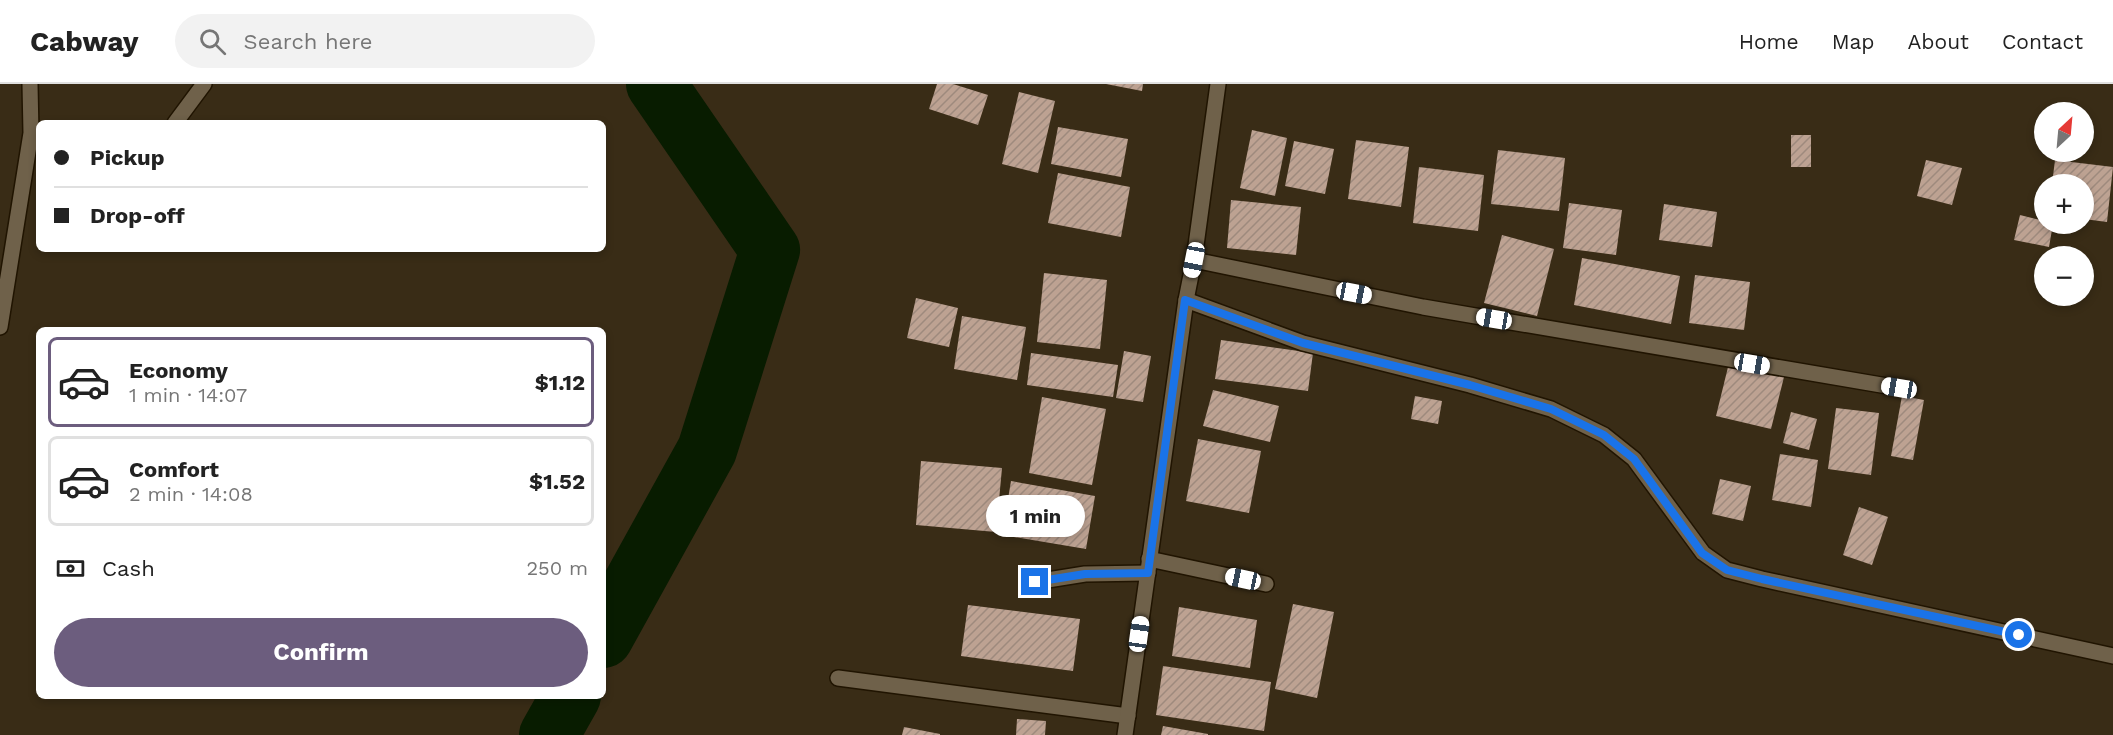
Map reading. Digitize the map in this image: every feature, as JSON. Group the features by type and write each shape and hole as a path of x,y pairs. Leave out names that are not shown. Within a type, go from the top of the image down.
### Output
{"street":[{"path":"0,327 32,170 30,84"},
{"path":"177,120 204,84"},
{"path":"1125,735 1185,300 1194,260 1218,84"},
{"path":"1194,260 1423,307 1899,388"},
{"path":"1185,300 1303,343 1470,385 1551,409 1604,435 1634,459 1702,553 1727,570 2113,656"},
{"path":"1035,582 1148,566 1266,584"},
{"path":"838,678 1128,716"}],"building":[{"path":"937,84 953,84 988,95 978,125 929,109"},
{"path":"1106,84 1143,84 1142,91"},
{"path":"1019,92 1055,101 1038,173 1002,164"},
{"path":"1058,127 1128,139 1121,177 1051,164"},
{"path":"1252,130 1287,138 1275,196 1240,188"},
{"path":"1791,135 1811,135 1811,167 1791,167"},
{"path":"1356,140 1409,147 1401,207 1348,199"},
{"path":"1294,141 1334,149 1325,194 1285,186"},
{"path":"1498,150 1565,158 1559,211 1491,204"},
{"path":"1926,160 1962,168 1952,205 1917,196"},
{"path":"2055,162 2113,167 2107,222 2094,220 2094,174 2053,174"},
{"path":"1419,167 1484,175 1478,231 1413,223"},
{"path":"1058,173 1130,187 1121,237 1048,223"},
{"path":"1231,200 1301,207 1296,255 1227,248"},
{"path":"1569,203 1622,210 1616,255 1563,248"},
{"path":"1664,204 1717,212 1712,247 1659,240"},
{"path":"2020,215 2034,218 2034,234 2051,234 2049,246 2014,240"},
{"path":"1502,235 1554,249 1537,316 1484,303"},
{"path":"1582,258 1680,276 1671,324 1574,305"},
{"path":"1044,273 1107,280 1100,349 1037,342"},
{"path":"1695,275 1750,282 1744,330 1689,323"},
{"path":"916,298 958,308 949,347 907,338"},
{"path":"962,316 1026,327 1017,380 954,369"},
{"path":"1221,340 1313,353 1308,391 1215,379"},
{"path":"1124,351 1151,356 1143,402 1116,398"},
{"path":"1031,353 1118,365 1113,397 1027,385"},
{"path":"1729,363 1784,377 1771,429 1716,416"},
{"path":"1213,390 1279,406 1270,442 1203,426"},
{"path":"1415,396 1442,401 1438,424 1411,419"},
{"path":"1902,396 1924,400 1913,460 1891,456"},
{"path":"1042,397 1106,409 1092,485 1029,473"},
{"path":"1836,408 1879,413 1871,475 1828,469"},
{"path":"1791,412 1817,419 1809,450 1783,443"},
{"path":"1198,439 1261,451 1249,513 1186,501"},
{"path":"1780,454 1818,460 1811,507 1772,500"},
{"path":"921,461 1002,468 996,532 916,525"},
{"path":"1720,479 1751,486 1743,521 1712,514"},
{"path":"1011,481 1095,496 1086,549 1002,535"},
{"path":"1859,507 1888,517 1872,565 1843,555"},
{"path":"1293,604 1334,612 1317,698 1275,689"},
{"path":"968,605 1080,619 1073,671 961,656"},
{"path":"1179,607 1257,620 1250,668 1172,656"},
{"path":"1163,666 1271,682 1264,731 1156,715"},
{"path":"1017,719 1046,721 1045,735 1016,735"},
{"path":"1163,726 1208,734 1208,735 1161,735"},
{"path":"904,727 940,734 940,735 902,735"}],"waterway":[{"path":"606,633 707,450 770,250 656,84"},
{"path":"549,735 569,699"}],"route":[{"path":"1035,582 1085,574 1148,573 1185,300 1303,343 1470,385 1551,409 1604,435 1634,459 1702,553 1727,570 2019,635"}]}
